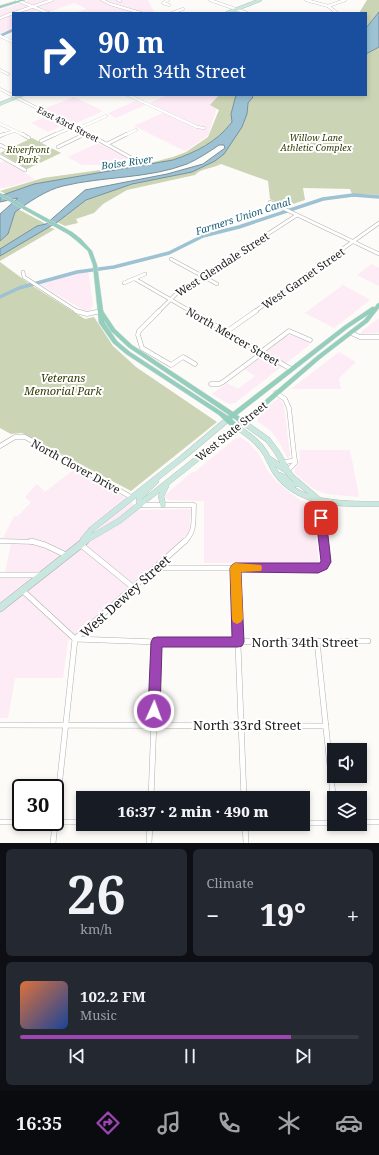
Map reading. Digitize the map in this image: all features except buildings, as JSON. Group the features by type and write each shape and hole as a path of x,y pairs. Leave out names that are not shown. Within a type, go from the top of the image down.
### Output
{"main road":[{"path":"0,7 20,0"},
{"path":"231,12 260,0"},
{"path":"0,104 20,96"},
{"path":"0,194 62,229 79,240 90,251 95,268 102,323 118,345 136,359 237,427 260,446 276,474 293,490 311,500 338,504 379,504"},
{"name":"West State Street","path":"0,608 80,544 119,521 174,478 321,356 366,321 379,305 326,342 233,414 164,472 92,529 80,544"},
{"path":"101,311 114,330 130,346 233,414 268,441 274,448 287,471 299,484 314,494 319,500"},
{"name":"West State Street","path":"351,333 349,329 361,317"},
{"path":"321,356 322,351 329,345 326,342"},
{"path":"268,458 273,459 281,468 287,471"},
{"name":"West State Street","path":"140,505 139,498 164,472"},
{"path":"276,474 284,476 292,484 299,484"},
{"path":"163,505 160,499 160,494 174,478"}],"street":[{"path":"20,0 46,12"},
{"path":"17,12 52,0"},
{"path":"102,0 110,4 138,12"},
{"path":"168,0 163,3 169,5"},
{"path":"210,0 243,12"},
{"path":"306,0 328,6 336,12"},
{"path":"328,6 345,0"},
{"path":"341,2 346,3"},
{"path":"175,12 183,9"},
{"path":"0,18 12,14"},
{"path":"0,36 12,42"},
{"path":"0,70 8,74"},
{"name":"East 43rd Street","path":"0,89 12,96"},
{"name":"East 43rd Street","path":"12,96 132,157 135,160"},
{"path":"130,96 197,127 204,128"},
{"path":"77,129 107,117 102,114"},
{"path":"1,124 29,138"},
{"path":"41,141 73,127"},
{"path":"106,144 136,130"},
{"path":"0,136 14,131"},
{"path":"58,147 86,134"},
{"path":"0,145 6,148"},
{"path":"0,156 25,170"},
{"path":"270,202 379,254"},
{"name":"West Glendale Street","path":"195,364 183,357 171,365 142,348 138,335 142,328 170,299 202,276 297,215"},
{"name":"West Garnet Street","path":"226,332 379,223"},
{"path":"171,259 217,284"},
{"path":"23,272 24,277 28,280 80,313 87,314 101,311"},
{"path":"124,284 145,274"},
{"name":"North Mercer Street","path":"135,279 291,369"},
{"path":"211,384 219,384 223,382 288,332 291,331 310,340"},
{"path":"351,333 360,337 379,337"},
{"path":"276,393 285,399 289,408 295,460 294,465 287,471"},
{"name":"North Clover Drive","path":"0,446 12,437 25,437 131,497"},
{"path":"282,463 295,460"},
{"path":"157,568 318,568 323,566 326,562 319,500"},
{"name":"West Dewey Street","path":"60,779 75,639 157,568 191,536 193,530 194,505 140,505"},
{"path":"0,541 30,541 45,545 66,555"},
{"path":"80,544 134,588"},
{"path":"235,568 244,791"},
{"path":"0,575 41,575"},
{"path":"22,590 75,639"},
{"name":"North 34th Street","path":"75,639 157,642 368,641"},
{"path":"318,641 333,791"},
{"path":"151,791 157,642"},
{"name":"North 33rd Street","path":"0,725 326,726"},
{"path":"0,822 12,822"},
{"path":"64,822 76,822"},
{"path":"367,822 379,822"},
{"path":"310,823 327,823"},
{"name":"West Dewey Street","path":"53,843 54,831"},
{"path":"149,843 150,831"},
{"path":"245,831 246,843"}],"shaded area":[{"path":"29,0 148,0 154,12 77,12 87,9 74,3 49,12 42,9 32,12 12,12 12,29 0,34 0,10"},
{"path":"165,96 218,96 211,105 217,108 208,135 185,151 134,126 167,111 150,103"},
{"path":"74,97 103,111 74,124 69,122 48,132 31,123 52,114 44,109"},
{"path":"136,101 145,105 116,118 108,113"},
{"path":"98,143 128,158 127,162 112,165 82,165 68,157"},
{"path":"4,161 35,180 0,188 0,163"},
{"path":"372,264 379,268 379,286 357,275"},
{"path":"88,270 93,305 90,310 83,310 38,283"},
{"path":"343,285 370,300 334,328 305,313"},
{"path":"379,318 379,333 361,334 361,332"},
{"path":"291,335 310,343 235,403 229,404 212,394 227,383 238,389 255,376 244,369 286,336"},
{"path":"339,352 356,362 339,378 341,389 291,389"},
{"path":"280,399 284,406 290,455 288,459 278,440 270,430 258,422 258,415 276,400"},
{"path":"240,437 248,442 258,453 268,471 276,481 298,499 312,505 319,563 204,563 204,501 169,500 165,497 165,495 191,473 196,471 235,439"},
{"path":"299,450 350,450 359,497 327,494 315,490 294,472 300,459"},
{"path":"76,468 124,497 140,510 191,509 189,533 68,641 63,678 15,678 8,718 0,718 0,578 4,577 12,539 3,538 14,516 18,516 31,502 25,497 37,484 45,492"}],"green space":[{"path":"367,0 379,0 379,12 367,27 367,12 360,12"},
{"name":"Willow Lane Athletic Complex","path":"379,47 379,195 352,194 350,189 303,188 305,200 284,207 270,199 268,181 221,164 200,171 195,175 127,190 103,204 94,213 76,219 78,223 65,226 57,222 86,200 132,184 192,172 215,161 242,127 247,114 248,103 253,97 252,96 367,96 367,53"},
{"path":"218,96 236,96 231,114 232,122 213,141 190,154 173,160 34,184 6,194 0,191 43,178 150,163 186,152 208,137 219,110 210,105"},
{"name":"Riverfront Park","path":"32,138 61,153 27,169 0,153"},
{"path":"18,209 46,224 37,226 0,249 0,241 8,234 15,212"},
{"path":"48,227 55,229 0,261 0,256"},
{"name":"Veterans Memorial Park","path":"0,262 31,285 85,319 94,317 113,346 136,367 217,422 131,491 22,433 11,434 0,428"}],"water":[{"path":"379,12 379,47 367,53 367,27"},
{"path":"236,96 253,97 248,103 247,114 242,127 224,154 215,161 192,172 132,184 86,200 56,223 0,256 0,249 37,226 46,224 85,190 167,174 203,164 225,148 224,145 219,145 191,162 172,169 141,175 94,180 50,190 15,212 8,234 0,241 0,214 18,198 0,202 0,196 34,184 173,160 190,154 206,146 220,135 232,122 231,114"}],"waterway":[{"path":"2,35 12,30"},
{"name":"Farmers Union Canal","path":"0,297 19,288 77,272 114,267 169,253 203,236 239,227 323,199 353,195 379,197"}],"slow traffic":[{"path":"237,619 235,568 257,568"}],"route":[{"path":"154,711 157,642 238,642 235,568 320,568 325,565 326,562 321,518"}],"water label":[{"name":"Boise River","path":"127,162"}]}
